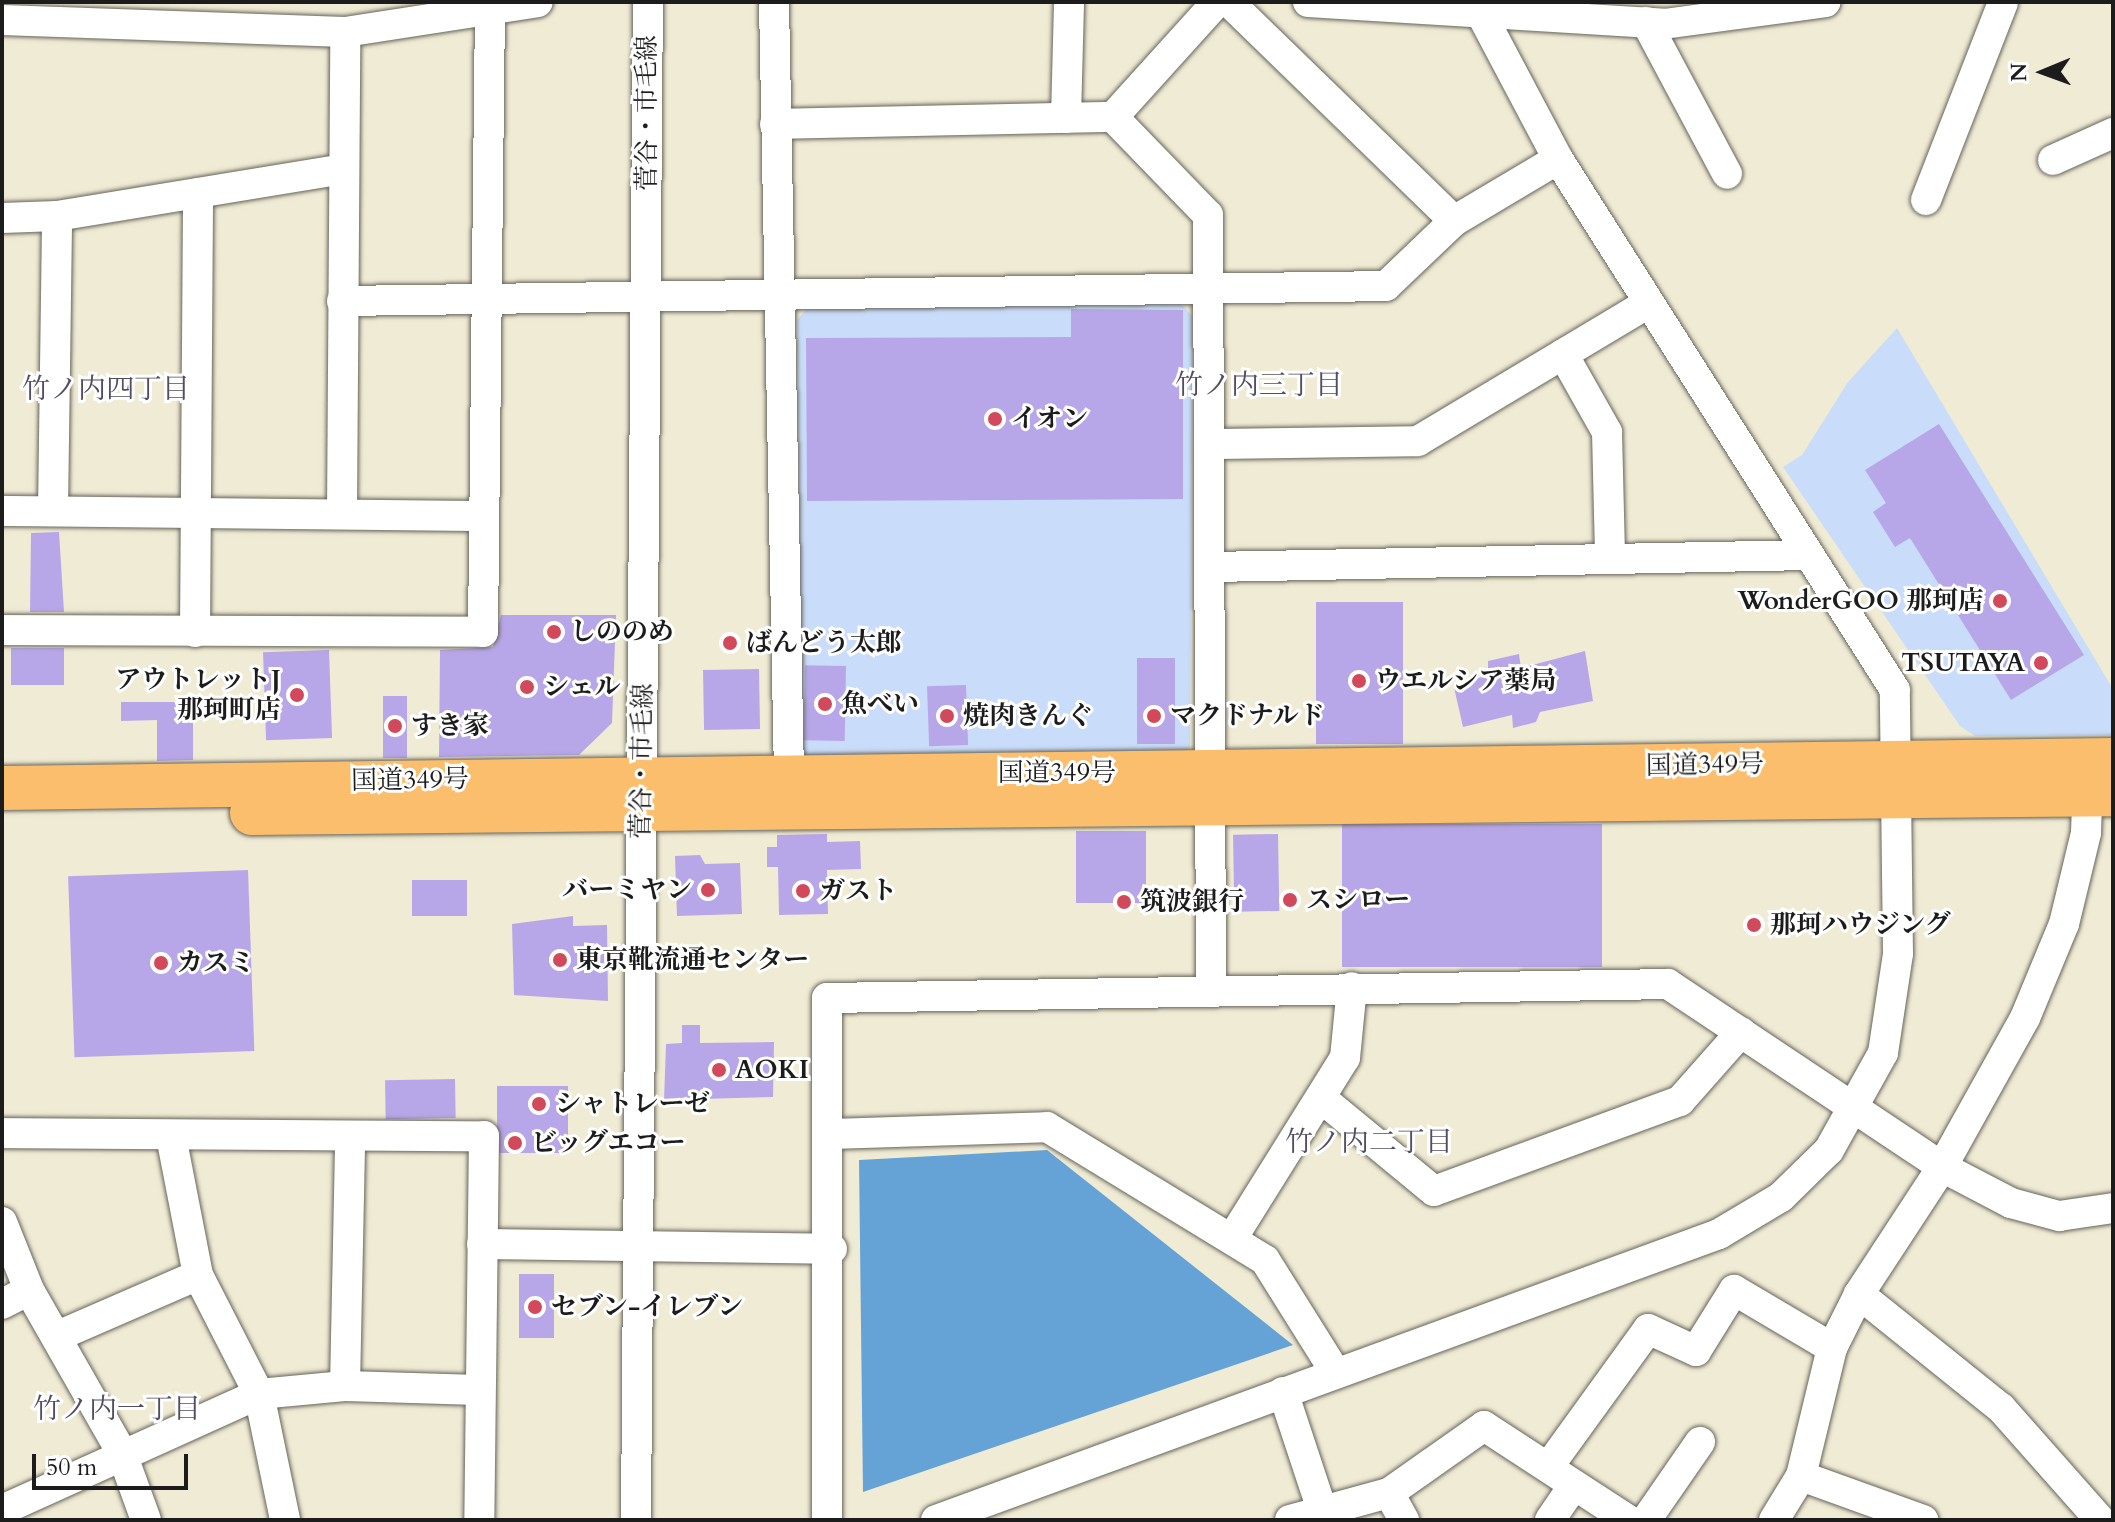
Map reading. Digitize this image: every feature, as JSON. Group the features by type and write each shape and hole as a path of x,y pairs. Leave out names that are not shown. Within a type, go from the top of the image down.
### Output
{"highway":[{"name":"国道349号","path":"2,788 642,792 1895,779 2113,760"},
{"name":"国道349号","path":"2,816 642,792 789,776 1213,788"},
{"name":"国道349号","path":"1895,779 2100,794"}],"street":[{"path":"2,20 157,13 345,32 410,12 490,10 538,2"},
{"name":"菅谷・市毛線","path":"636,1520 648,2"},
{"path":"774,2 775,292 789,776"},
{"path":"1066,118 1069,2"},
{"path":"775,124 1113,117 1217,2"},
{"path":"1229,2 1454,221"},
{"path":"1308,2 1478,8 1646,22 1826,2"},
{"path":"1926,200 2003,2"},
{"path":"936,1520 1008,1507 1283,1392 1719,1234 1781,1197 1829,1150 1883,1053 1893,996 1895,690 1647,304 1558,159 1478,8"},
{"path":"2,630 483,632 490,10"},
{"path":"1646,22 1727,174"},
{"path":"342,514 339,170 345,32"},
{"path":"1113,117 1208,215 1214,444 1211,987"},
{"path":"2053,160 2113,133"},
{"path":"342,301 474,304 487,298 646,294 1386,286 1454,221 1558,159"},
{"path":"2,218 57,216 339,170"},
{"path":"195,632 198,193"},
{"path":"53,511 57,216"},
{"path":"1214,444 1418,441 1647,304"},
{"path":"1563,354 1607,432 1610,559"},
{"path":"2,511 483,516"},
{"path":"1212,567 1809,555"},
{"path":"1774,1520 1801,1476 1832,1348 1859,1294 1942,1167 2025,1018 2064,924 2086,833 2100,794"},
{"path":"827,1520 832,1249 827,998 1211,987 1668,984 1855,1105 1942,1167 2032,1211 2059,1216 2113,1208"},
{"path":"1233,1237 1345,1058 1352,987"},
{"path":"1321,1098 1434,1191 1680,1101 1741,1032"},
{"path":"830,1134 1047,1127 1233,1237 1265,1260 1336,1373"},
{"path":"2,1133 484,1136 479,1520"},
{"path":"171,1136 198,1275 259,1394 285,1520"},
{"path":"345,1386 350,1137"},
{"path":"2,1222 29,1290 60,1335 121,1451 146,1520"},
{"path":"482,1244 832,1249"},
{"path":"60,1335 198,1275"},
{"path":"2,1304 29,1290"},
{"path":"1549,1466 1648,1329 1696,1351 1734,1290 1832,1348"},
{"path":"1859,1294 2001,1408 2100,1520"},
{"path":"2,1510 121,1451 259,1394 345,1386 479,1390"},
{"path":"1283,1392 1337,1514"},
{"path":"1290,1520 1337,1514 1389,1493 1484,1426 1628,1520"},
{"path":"1646,1520 1700,1442"},
{"path":"1801,1476 1923,1520"},
{"path":"1550,1520 1574,1485"},
{"path":"1389,1493 1404,1520"}],"shaded area":[{"path":"1175,297 1193,317 1190,747 1180,756 802,755 797,320 813,302"},
{"path":"1897,328 2113,689 2113,735 1975,736 1960,726 1783,467 1802,455 1848,382"}],"water":[{"path":"1047,1150 1293,1345 863,1492 859,1160"}],"building":[{"name":"イオン","path":"1071,309 1183,310 1183,499 807,501 806,338 1071,337"},
{"name":"WonderGOO 那珂店","path":"1939,424 2084,655 2011,700 1910,538 1895,547 1873,512 1886,503 1865,470"},
{"path":"59,532 64,612 30,612 31,533"},
{"name":"ウエルシア薬局","path":"1316,602 1403,602 1403,744 1316,744"},
{"name":"シェル","path":"501,615 616,615 612,723 579,755 439,757 440,650 493,647"},
{"path":"11,648 64,648 64,685 11,685"},
{"name":"アウトレットJ 那珂町店","path":"329,650 332,738 266,740 263,652"},
{"path":"1585,651 1593,701 1540,712 1536,722 1513,728 1512,715 1463,727 1453,683 1488,676 1488,661 1519,654 1521,668"},
{"name":"マクドナルド","path":"1137,658 1175,658 1175,744 1137,744"},
{"name":"魚べい","path":"805,665 846,666 845,741 804,740"},
{"path":"759,669 760,729 704,730 703,670"},
{"name":"焼肉きんぐ","path":"966,685 968,745 929,746 927,686"},
{"name":"すき家","path":"383,696 407,696 407,758 383,758"},
{"path":"121,702 193,702 193,760 157,761 157,720 121,721"},
{"path":"1342,824 1602,824 1602,967 1342,967"},
{"path":"1076,831 1146,831 1146,903 1076,903"},
{"name":"ガスト","path":"827,834 827,842 860,841 861,869 827,870 828,914 779,915 778,867 767,867 767,847 777,847 777,835"},
{"path":"1278,834 1279,911 1234,912 1233,835"},
{"name":"バーミヤン","path":"700,855 705,864 740,863 742,914 677,916 675,856"},
{"name":"カスミ","path":"248,870 254,1051 74,1057 68,876"},
{"path":"412,880 467,880 467,916 412,916"},
{"name":"東京靴流通センター","path":"573,916 573,926 607,925 608,1001 514,995 512,924"},
{"name":"AOKI","path":"682,1025 700,1025 700,1043 774,1042 773,1097 664,1100 666,1044 682,1043"},
{"path":"455,1079 456,1118 386,1119 385,1080"},
{"path":"497,1086 568,1086 568,1153 497,1153"},
{"path":"519,1274 554,1274 554,1338 519,1338"}],"place":[{"name":"イオン","path":"995,419"},
{"name":"WonderGOO 那珂店","path":"2000,601"},
{"name":"しののめ","path":"554,632"},
{"name":"ばんどう太郎","path":"730,643"},
{"name":"TSUTAYA","path":"2041,663"},
{"name":"ウエルシア薬局","path":"1359,681"},
{"name":"シェル","path":"527,687"},
{"name":"アウトレットJ 那珂町店","path":"297,695"},
{"name":"魚べい","path":"825,704"},
{"name":"焼肉きんぐ","path":"947,716"},
{"name":"マクドナルド","path":"1154,716"},
{"name":"すき家","path":"395,726"},
{"name":"バーミヤン","path":"708,890"},
{"name":"ガスト","path":"803,891"},
{"name":"スシロー","path":"1290,900"},
{"name":"筑波銀行","path":"1124,902"},
{"name":"那珂ハウジング","path":"1754,925"},
{"name":"東京靴流通センター","path":"560,960"},
{"name":"カスミ","path":"161,963"},
{"name":"AOKI","path":"719,1070"},
{"name":"シャトレーゼ","path":"539,1104"},
{"name":"ビッグエコー","path":"515,1143"},
{"name":"セブン-イレブン","path":"535,1307"}],"district":[{"name":"竹ノ内三丁目","path":"1259,385"},
{"name":"竹ノ内四丁目","path":"106,389"},
{"name":"竹ノ内二丁目","path":"1369,1142"},
{"name":"竹ノ内一丁目","path":"117,1409"}]}
